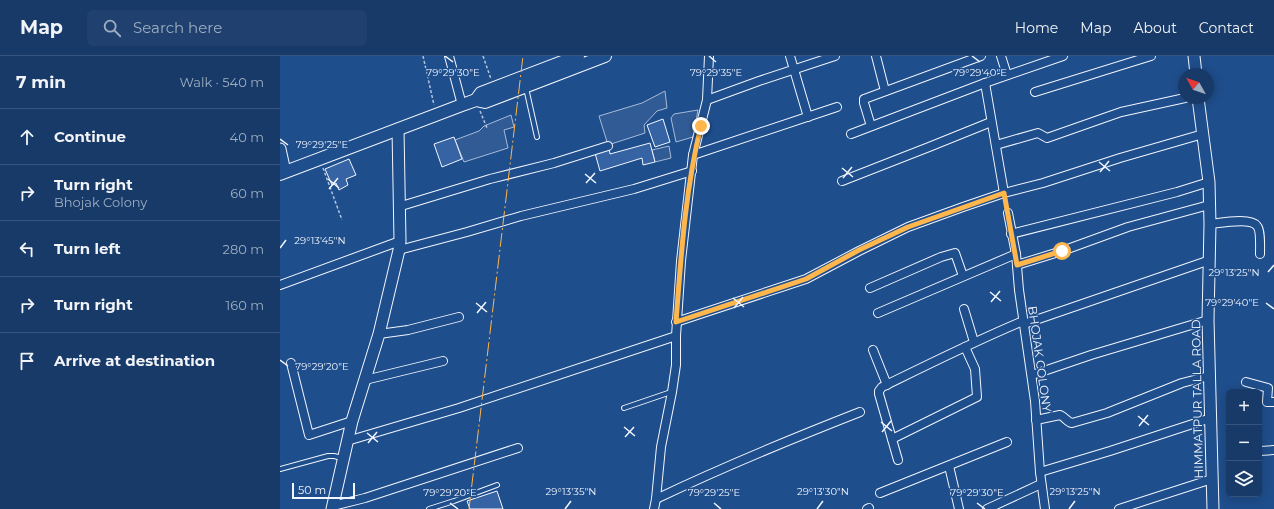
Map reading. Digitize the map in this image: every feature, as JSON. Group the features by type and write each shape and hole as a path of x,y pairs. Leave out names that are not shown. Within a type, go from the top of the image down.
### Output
{"main road":[{"path":"476,100 481,93 578,56"},
{"path":"282,173 437,114 476,100 485,102 605,56"}],"street":[{"path":"450,56 462,105"},
{"path":"654,509 661,447 676,365 676,322 680,261 694,156 707,100 709,56"},
{"path":"790,56 808,117"},
{"path":"707,100 793,69 835,56"},
{"path":"876,56 885,91"},
{"path":"870,126 864,100 981,56"},
{"path":"1001,56 1007,75"},
{"path":"852,134 985,83 1063,56"},
{"path":"1034,92 1150,56"},
{"path":"1194,56 1195,68"},
{"path":"985,83 1004,193"},
{"path":"996,145 1038,133 1047,138 1121,112 1178,100"},
{"name":"HIMMATPUR TALLA ROAD","path":"1199,104 1209,182 1210,205 1208,320 1213,509"},
{"path":"694,156 837,107"},
{"path":"842,181 991,122"},
{"path":"398,129 399,246 379,334 352,421 332,508 518,448"},
{"path":"676,322 806,279 859,250 908,227 1004,193 1043,183 1120,158 1203,134"},
{"path":"398,207 490,179 554,163 608,146"},
{"path":"280,149 282,173"},
{"path":"280,285 399,246 467,232 521,216 634,189 692,171"},
{"path":"1011,234 1170,194 1209,182"},
{"path":"1017,265 1062,251 1128,227 1210,205"},
{"name":"BHOJAK COLONY","path":"1008,213 1016,254 1023,322 1032,375 1041,484 1045,509"},
{"path":"1210,224 1233,221 1253,223 1257,225 1259,229 1260,254"},
{"path":"870,288 941,257 955,253 963,276"},
{"path":"878,313 1016,254"},
{"path":"898,460 879,394 879,391 887,385 974,342 1023,322 1210,260"},
{"path":"964,309 974,342"},
{"path":"379,334 408,330 458,317"},
{"path":"1032,375 1091,355 1208,320"},
{"path":"347,441 458,408 676,336"},
{"path":"892,439 977,397 975,369 966,347"},
{"path":"873,350 887,385"},
{"path":"365,380 442,361"},
{"path":"291,363 309,435 352,421"},
{"path":"1036,420 1060,415 1072,423 1107,413 1182,383 1209,376"},
{"path":"1246,382 1268,388 1267,402 1274,402"},
{"path":"656,499 706,475 860,412"},
{"path":"1040,472 1210,418"},
{"path":"880,493 1007,442"},
{"path":"1262,451 1274,450"},
{"path":"949,466 959,509"},
{"path":"1119,509 1212,480"},
{"path":"989,509 1041,484"}],"lane":[{"path":"525,86 537,137"},
{"path":"624,408 672,392"},
{"path":"280,469 328,456 343,458"},
{"path":"429,509 497,485"}],"path":[{"path":"423,56 437,114"},
{"path":"483,56 494,88"},
{"path":"476,100 487,128"},
{"path":"320,159 342,220"}],"shaded area":[{"path":"665,91 667,108 657,111 644,125 645,133 608,145 599,116 642,103"},
{"path":"698,110 693,137 676,142 671,118 674,114"},
{"path":"511,115 514,127 504,130 508,148 464,162 455,140 479,131 484,126"},
{"path":"669,146 671,158 655,162 652,150"}],"building":[{"path":"663,119 670,142 655,147 647,125"},
{"path":"454,137 462,159 442,167 434,144"},
{"path":"650,143 655,162 643,165 642,158 600,171 595,153 609,148 610,154"},
{"path":"349,159 356,175 346,179 348,185 339,190 336,183 332,185 325,169"},
{"path":"497,491 503,509 470,509 467,501"}],"power":[{"path":"469,509 523,56"}],"route":[{"path":"701,126 694,156 684,229 680,261 676,322 806,279 859,250 908,227 1004,193 1017,265 1062,251"}]}
